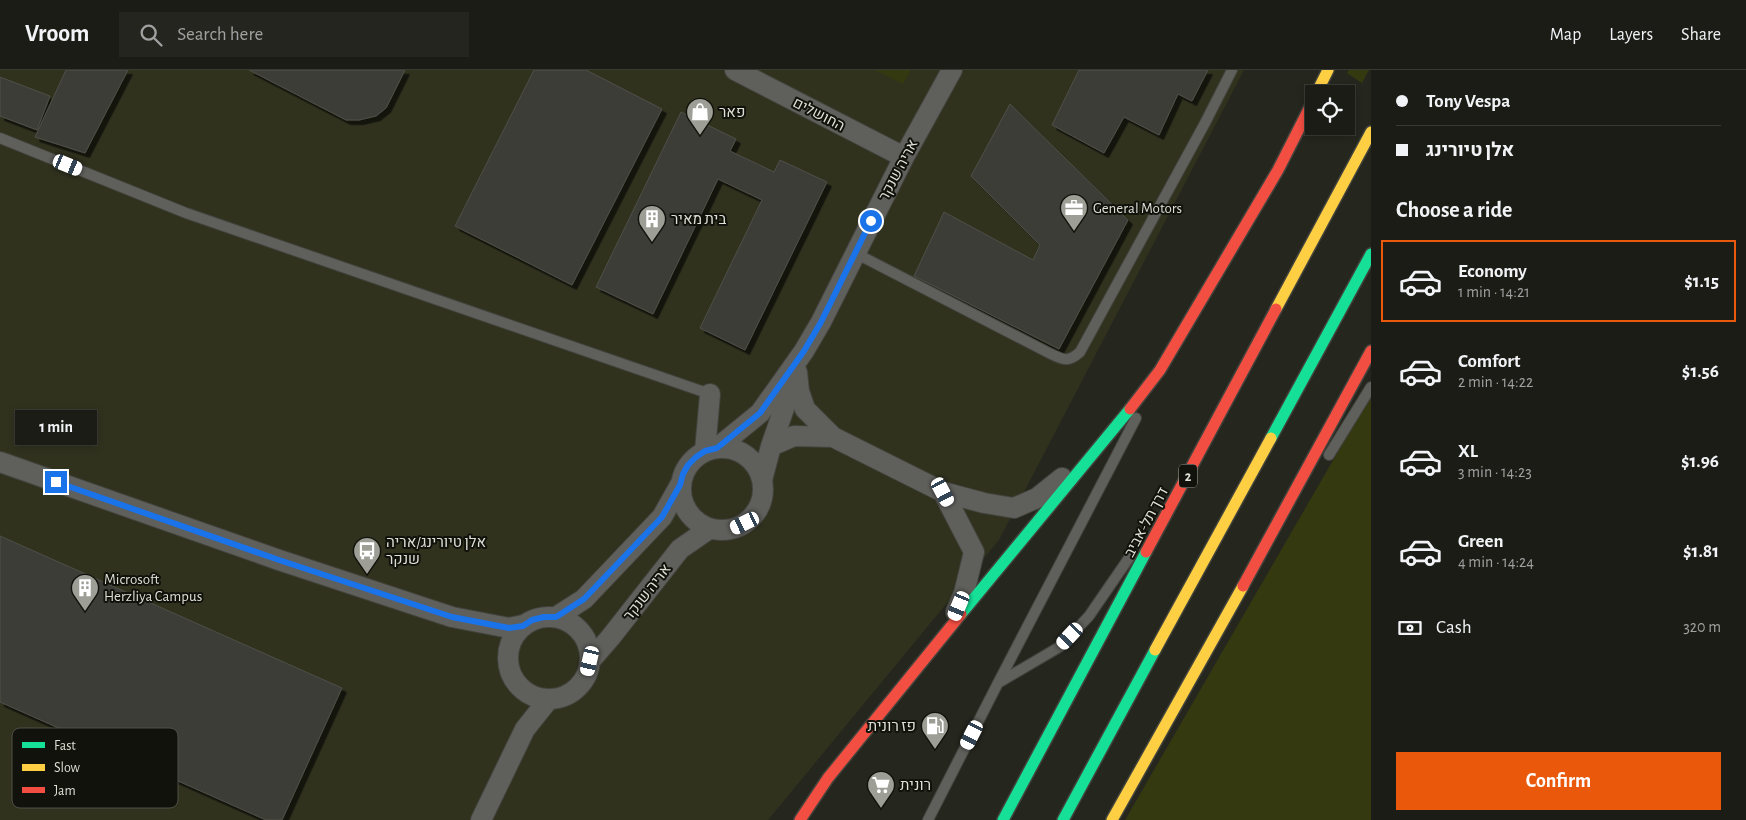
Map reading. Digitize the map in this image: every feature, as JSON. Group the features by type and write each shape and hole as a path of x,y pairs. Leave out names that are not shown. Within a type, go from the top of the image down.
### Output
{"main road":[{"path":"1320,85 1328,70"},
{"path":"800,820 828,778 1160,370 1278,170 1305,117"},
{"name":"דרך תל-אביב","path":"1003,820 1371,132"},
{"path":"1063,820 1371,254"},
{"path":"1112,820 1219,631 1371,351"}],"street":[{"name":"החושלים","path":"735,70 904,157"},
{"name":"אריה שנקר","path":"711,450 760,413 804,351 821,322 904,157 952,70"},
{"name":"אריה שנקר","path":"762,480 771,446 804,351"},
{"path":"797,372 799,391 805,409 833,437 943,492 984,503 1014,508 1037,498 1096,451"},
{"path":"710,394 711,450"},
{"path":"771,446 794,436 833,437"},
{"path":"556,617 584,599 662,517 680,485 688,465 696,457 711,450 729,448 741,452 758,469 762,480 763,492 760,504 754,515 745,523 734,528 722,530 698,523 690,516 684,506 680,485"},
{"path":"0,462 279,560 452,617 509,628 523,626"},
{"path":"943,492 974,552 964,593 948,631"},
{"name":"אריה שנקר","path":"590,661 680,550 710,528"},
{"path":"556,617 568,621 578,628 585,638 589,649 590,661 587,673 577,688 561,697 537,698 517,685 511,675 508,665 509,648 515,634 532,620 556,617"},
{"path":"481,820 525,729 549,699"}],"lane":[{"path":"855,253 1063,360 1072,359 1080,352 1232,70"},
{"path":"0,138 186,213 710,394"},
{"path":"928,820 1121,449 1160,370"},
{"path":"1322,466 1371,386"},
{"path":"998,684 1060,646 1089,616 1196,461"},
{"path":"1219,631 1307,491"}],"shaded area":[{"path":"0,70 1244,70 999,540 768,820 0,820"}],"green space":[{"path":"875,70 911,70 903,84"},
{"path":"1349,70 1369,70 1362,83 1347,73"},
{"path":"1371,396 1371,820 1125,820 1365,405"}],"building":[{"path":"66,70 128,70 85,153 35,137"},
{"path":"249,70 405,70 386,108 376,116 359,120 346,120"},
{"path":"534,70 586,70 662,109 572,285 455,226"},
{"path":"1079,70 1208,70 1192,101 1178,94 1159,135 1124,117 1104,153 1052,125"},
{"path":"0,77 50,96 37,130 0,116"},
{"name":"General Motors","path":"1010,104 1128,220 1059,349 914,276 944,212 1033,260 1040,245 971,176"},
{"name":"בית מאיר","path":"681,112 736,139 730,151 774,172 780,160 827,182 745,350 700,328 762,200 718,179 653,314 596,287"},
{"name":"Microsoft Herzliya Campus","path":"0,536 342,688 282,820 266,820 178,781 178,728 59,728 0,702"}],"traffic: fast":[{"path":"1271,438 1371,254"},
{"path":"961,614 1130,409"},
{"path":"1003,820 1146,552"},
{"path":"1063,820 1155,650"}],"traffic: slow":[{"path":"1320,85 1328,70"},
{"path":"1276,309 1371,132"},
{"path":"1155,650 1271,438"},
{"path":"1112,820 1243,586"}],"traffic: jam":[{"path":"1130,409 1160,370 1278,170 1305,117"},
{"path":"1146,552 1276,309"},
{"path":"1243,586 1371,351"},
{"path":"800,820 828,778 961,614"}],"place":[{"name":"פאר","path":"700,136"},
{"name":"General Motors","path":"1074,232"},
{"name":"בית מאיר","path":"652,243"},
{"name":"אלן טיורינג/אריה שנקר","path":"367,575"},
{"name":"Microsoft Herzliya Campus","path":"85,612"},
{"name":"פז רונית","path":"935,750"},
{"name":"רונית","path":"881,809"}],"route":[{"path":"56,482 279,560 452,617 509,628 523,626 532,620 544,617 556,617 584,599 662,517 680,485 688,465 696,457 705,451 717,448 760,413 804,351 821,322 871,221"}]}
